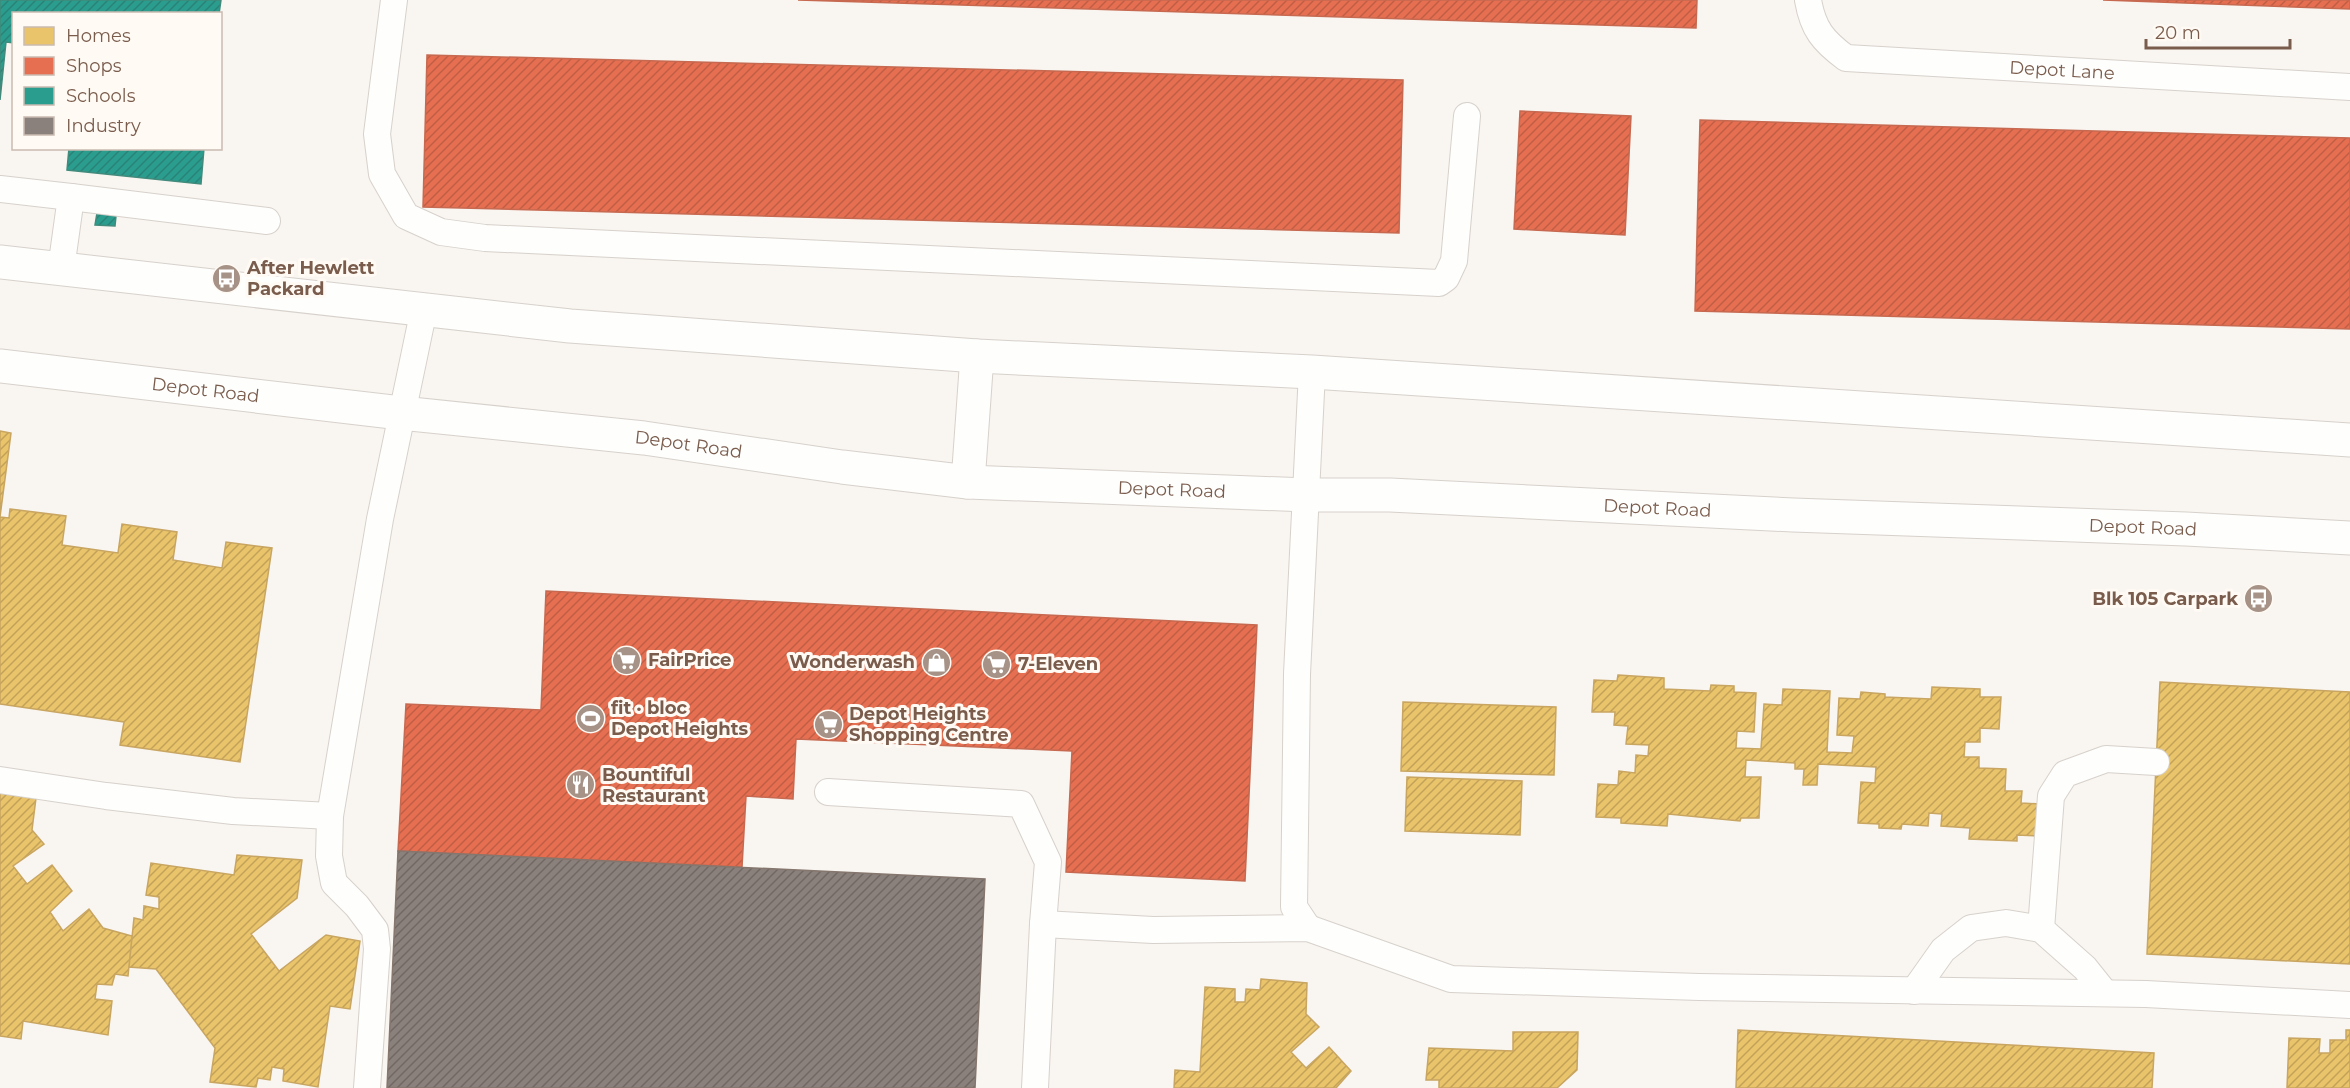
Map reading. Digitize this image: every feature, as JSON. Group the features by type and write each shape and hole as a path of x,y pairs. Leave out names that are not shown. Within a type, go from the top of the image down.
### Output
{"street":[{"path":"0,262 570,327 977,356 1312,372 2350,440"},
{"path":"968,482 977,356"},
{"name":"Depot Road","path":"0,366 401,413 644,438 842,467 968,482 1307,495 1390,495 1793,515 2186,529 2350,538"}],"lane":[{"path":"394,0 377,134 382,174 406,216 441,232 485,238 1439,283 1446,278 1454,261 1467,116"},
{"name":"Depot Lane","path":"1808,0 1810,16 1824,42 1846,58 2350,87"},
{"path":"0,189 267,221"},
{"path":"61,268 71,198"},
{"path":"367,1088 385,950 375,930 357,906 334,883 329,856 330,816 367,589 424,309"},
{"path":"1308,928 1294,907 1297,674 1312,372"},
{"path":"2041,929 2051,796 2065,774 2106,759 2156,762"},
{"path":"0,780 106,796 233,811 330,816"},
{"path":"828,792 1021,804 1048,862 1035,1088"},
{"path":"1914,991 1943,950 1971,928 2006,923 2041,929 2085,968 2105,993"},
{"path":"1043,924 1153,930 1308,928 1451,979 1699,987 2177,995 2350,1005"}],"building: Homes":[{"path":"0,431 11,433 0,517"},
{"path":"10,509 66,516 62,545 118,553 122,524 177,532 173,560 222,568 226,542 272,548 240,762 120,745 124,722 0,704 0,517 9,518"},
{"path":"1618,675 1664,678 1664,689 1710,691 1711,685 1734,686 1734,692 1756,693 1754,732 1737,731 1736,748 1761,749 1764,704 1782,705 1783,689 1830,691 1827,752 1852,753 1854,736 1837,735 1839,698 1860,699 1861,692 1885,694 1885,697 1931,699 1932,687 1980,689 1980,697 2001,697 1999,729 1980,728 1980,742 1965,742 1964,757 1979,757 1979,768 2006,769 2005,791 2022,791 2021,803 2039,804 2038,836 2017,835 2017,841 1969,839 1970,828 1941,826 1942,814 1929,813 1928,826 1902,824 1901,829 1879,828 1879,824 1858,823 1861,782 1875,783 1876,767 1818,764 1817,785 1803,785 1804,769 1795,769 1795,763 1746,760 1745,777 1761,777 1759,818 1741,818 1740,821 1668,814 1667,826 1621,823 1621,818 1596,817 1598,784 1618,785 1619,771 1635,773 1636,755 1648,756 1649,745 1626,744 1628,726 1614,725 1615,712 1592,712 1594,680 1617,681"},
{"path":"2160,682 2350,692 2350,964 2147,954"},
{"path":"1403,702 1556,707 1554,775 1401,771"},
{"path":"1407,777 1522,781 1520,835 1405,831"},
{"path":"0,793 36,798 32,830 44,844 13,866 27,884 52,865 72,891 50,912 63,931 89,909 103,928 132,936 128,976 115,974 112,985 97,984 95,999 112,1001 108,1035 23,1021 21,1039 0,1036"},
{"path":"237,855 302,860 297,898 251,934 279,971 326,935 360,941 350,1009 330,1006 318,1087 283,1081 284,1069 272,1067 270,1080 258,1078 256,1087 210,1082 215,1048 156,969 129,967 134,918 143,920 144,906 159,909 159,897 146,895 151,863 234,875"},
{"path":"1261,979 1307,983 1306,1014 1319,1027 1291,1052 1306,1068 1329,1047 1351,1071 1336,1088 1174,1088 1175,1070 1200,1072 1205,987 1235,989 1235,1002 1245,1002 1246,989 1260,990"},
{"path":"1738,1030 2154,1053 2152,1088 1736,1088"},
{"path":"2346,1030 2350,1030 2350,1088 2287,1088 2289,1038 2320,1039 2319,1053 2330,1053 2330,1040 2346,1040"},
{"path":"1513,1032 1578,1032 1577,1070 1557,1088 1439,1088 1439,1080 1426,1080 1429,1048 1513,1051"}],"building: Shops":[{"path":"798,0 1697,0 1696,28"},
{"path":"2103,0 2350,0 2350,9"},
{"path":"427,55 1403,80 1399,233 423,207"},
{"path":"1520,111 1631,116 1625,235 1514,229"},
{"path":"1700,120 2350,138 2350,329 1695,311"},
{"name":"Depot Heights Shopping Centre","path":"546,591 1257,625 1245,881 1066,872 1072,751 796,739 793,799 746,796 742,867 398,851 406,704 541,710"}],"building: Schools":[{"path":"0,0 221,0 219,12 12,12 12,43 6,42 0,100"},
{"path":"69,150 204,150 201,184 67,170"},
{"path":"97,213 116,216 115,226 95,225"}],"building: Industry":[{"path":"398,851 985,879 975,1088 387,1088"}],"place":[{"name":"After Hewlett Packard","path":"226,278"},
{"name":"Blk 105 Carpark","path":"2259,599"},
{"name":"FairPrice","path":"627,660"},
{"name":"Wonderwash","path":"936,662"},
{"name":"7-Eleven","path":"997,664"},
{"name":"fit · bloc Depot Heights","path":"590,718"},
{"name":"Depot Heights Shopping Centre","path":"828,724"},
{"name":"Bountiful Restaurant","path":"581,785"}]}
